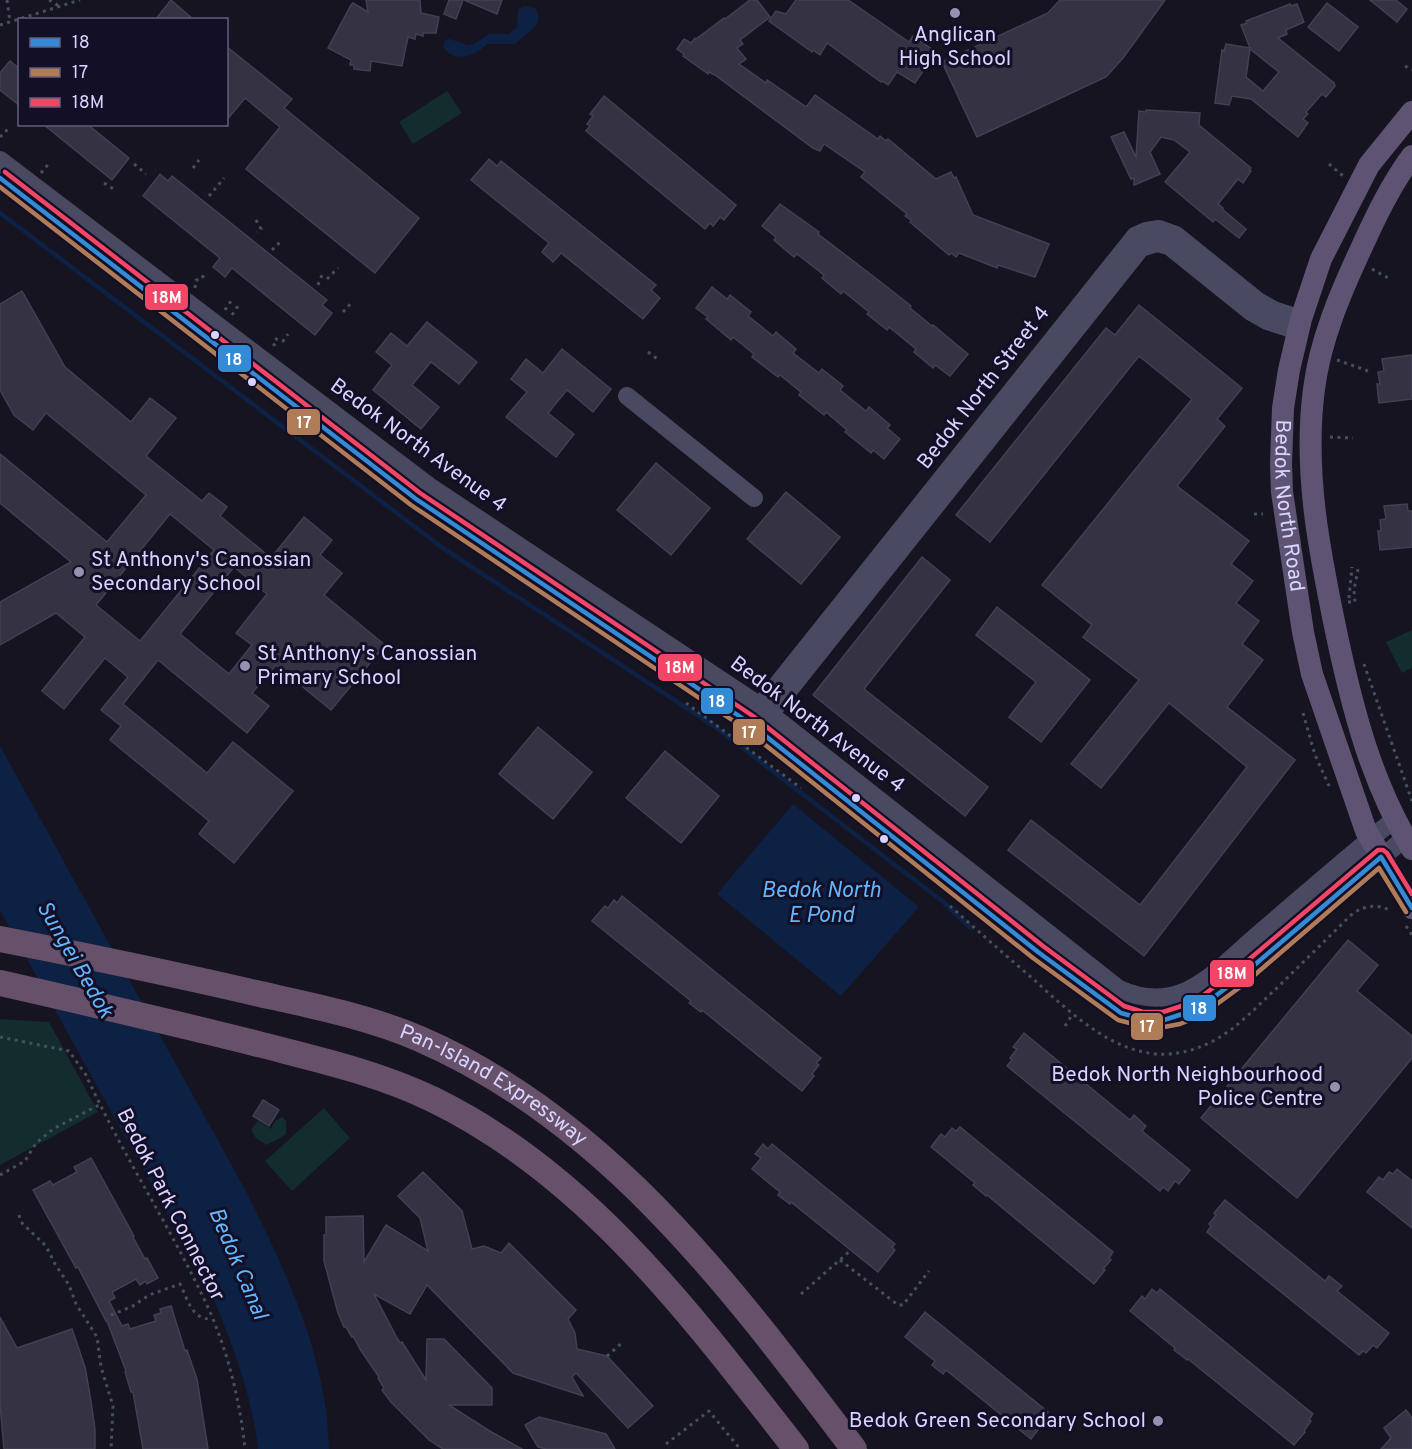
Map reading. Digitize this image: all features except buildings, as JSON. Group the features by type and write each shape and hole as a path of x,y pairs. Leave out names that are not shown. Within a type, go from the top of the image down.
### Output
{"highway":[{"name":"Pan-Island Expressway","path":"0,939 156,970 344,1013 386,1025 460,1058 503,1083 591,1147 630,1182 698,1251 754,1318 854,1449"},
{"name":"Pan-Island Expressway","path":"0,983 175,1023 360,1070 423,1095 472,1121 526,1156 598,1216 658,1279 721,1353 796,1449"},
{"path":"721,1353 783,1449"}],"main road":[{"name":"Bedok North Road","path":"1412,112 1369,165 1321,260 1300,325 1283,408 1282,492 1303,632 1312,674 1375,848 1412,908"},
{"name":"Bedok North Road","path":"1404,836 1365,745 1348,689 1324,571 1311,488 1309,445 1314,388 1320,356 1336,308 1370,228 1396,178 1412,156"}],"street":[{"name":"Bedok North Avenue 4","path":"0,160 429,486 765,710 1108,982 1130,994 1142,997 1167,997 1190,989 1375,848 1404,836"},
{"name":"Bedok North Avenue 4","path":"0,178 416,499 753,726 1108,1005 1135,1017 1164,1020 1198,1009 1238,979 1375,848"},
{"name":"Bedok North Street 4","path":"753,726 1141,248 1157,243 1169,246 1251,312 1267,321 1300,325"},
{"path":"627,396 754,498"}],"path":[{"path":"7,0 10,22"},
{"path":"49,0 59,6"},
{"path":"25,18 80,0"},
{"path":"0,25 18,20"},
{"path":"1405,66 1412,70"},
{"path":"0,137 9,128"},
{"path":"193,168 199,160"},
{"path":"40,175 50,162"},
{"path":"134,164 146,174"},
{"path":"1329,164 1347,179"},
{"path":"209,196 224,178"},
{"path":"104,183 116,190"},
{"path":"256,220 261,229 257,232"},
{"path":"272,250 280,241"},
{"path":"1365,265 1389,279"},
{"path":"327,279 338,267"},
{"path":"195,289 194,283 204,275"},
{"path":"318,285 322,275"},
{"path":"224,311 231,301"},
{"path":"343,312 353,301"},
{"path":"231,316 238,306"},
{"path":"277,350 273,343 276,339 283,341 288,334"},
{"path":"648,352 660,361"},
{"path":"1329,358 1368,371"},
{"path":"331,390 338,379"},
{"path":"338,395 345,385"},
{"path":"1319,437 1353,438"},
{"path":"1254,514 1263,514"},
{"path":"1348,599 1352,567"},
{"path":"1345,588 1348,602 1355,602 1354,590 1358,569"},
{"path":"1364,663 1412,801"},
{"path":"1065,1026 1072,1015"},
{"name":"Bedok Park Connector","path":"0,1037 69,1051 86,1075 205,1300 223,1347 235,1391 245,1449"},
{"path":"0,1175 25,1161 36,1143 53,1129 101,1104"},
{"path":"19,1215 21,1222 46,1246 69,1285 76,1304 97,1336 101,1367 113,1406 111,1449"},
{"path":"801,1294 851,1250"},
{"path":"840,1260 898,1305 903,1305 929,1271"},
{"path":"111,1315 132,1306 149,1295 180,1284 196,1316 212,1319"},
{"path":"607,1356 623,1342"},
{"path":"666,1444 709,1411 740,1449"}],"green space":[{"path":"447,91 462,113 413,144 399,122"},
{"path":"1412,630 1412,668 1402,673 1386,642"},
{"path":"0,1019 49,1022 98,1112 0,1165"},
{"path":"324,1108 350,1138 292,1191 265,1161"},
{"path":"282,1117 286,1121 286,1134 266,1145 255,1137 251,1130 258,1121 271,1129 275,1121"}],"water":[{"path":"525,6 535,8 539,16 537,25 515,44 487,44 471,55 459,57 443,47 445,40 450,39 468,45 474,44 489,34 509,34 517,27 518,9"},
{"path":"0,746 247,1193 276,1254 313,1349 327,1415 329,1449 258,1449 246,1390 213,1297 0,910"},
{"name":"Bedok North E Pond","path":"793,804 919,907 841,996 717,894"}],"waterway":[{"path":"0,213 443,548 714,726 942,901 971,928"}],"transit line":[{"name":"18M","path":"5,172 420,493 753,716 1043,946 1124,1006 1143,1012 1163,1012 1194,1002 1233,973 1378,850 1387,853 1412,894"},
{"name":"18","path":"0,178 416,499 748,722 1038,952 1121,1013 1142,1019 1164,1020 1198,1009 1238,979 1381,857 1412,908"},
{"name":"17","path":"0,187 411,505 744,728 1033,958 1118,1020 1141,1026 1164,1027 1180,1024 1202,1015 1243,985 1379,868 1406,912"}],"place":[{"name":"Anglican High School","path":"955,13"},
{"name":"St Anthony's Canossian Secondary School","path":"79,572"},
{"name":"St Anthony's Canossian Primary School","path":"245,666"},
{"name":"Bedok North Neighbourhood Police Centre","path":"1335,1087"},
{"name":"Bedok Green Secondary School","path":"1158,1421"}],"water label":[{"name":"Sungei Bedok","path":"74,960"},
{"name":"Bedok Canal","path":"237,1264"}]}
